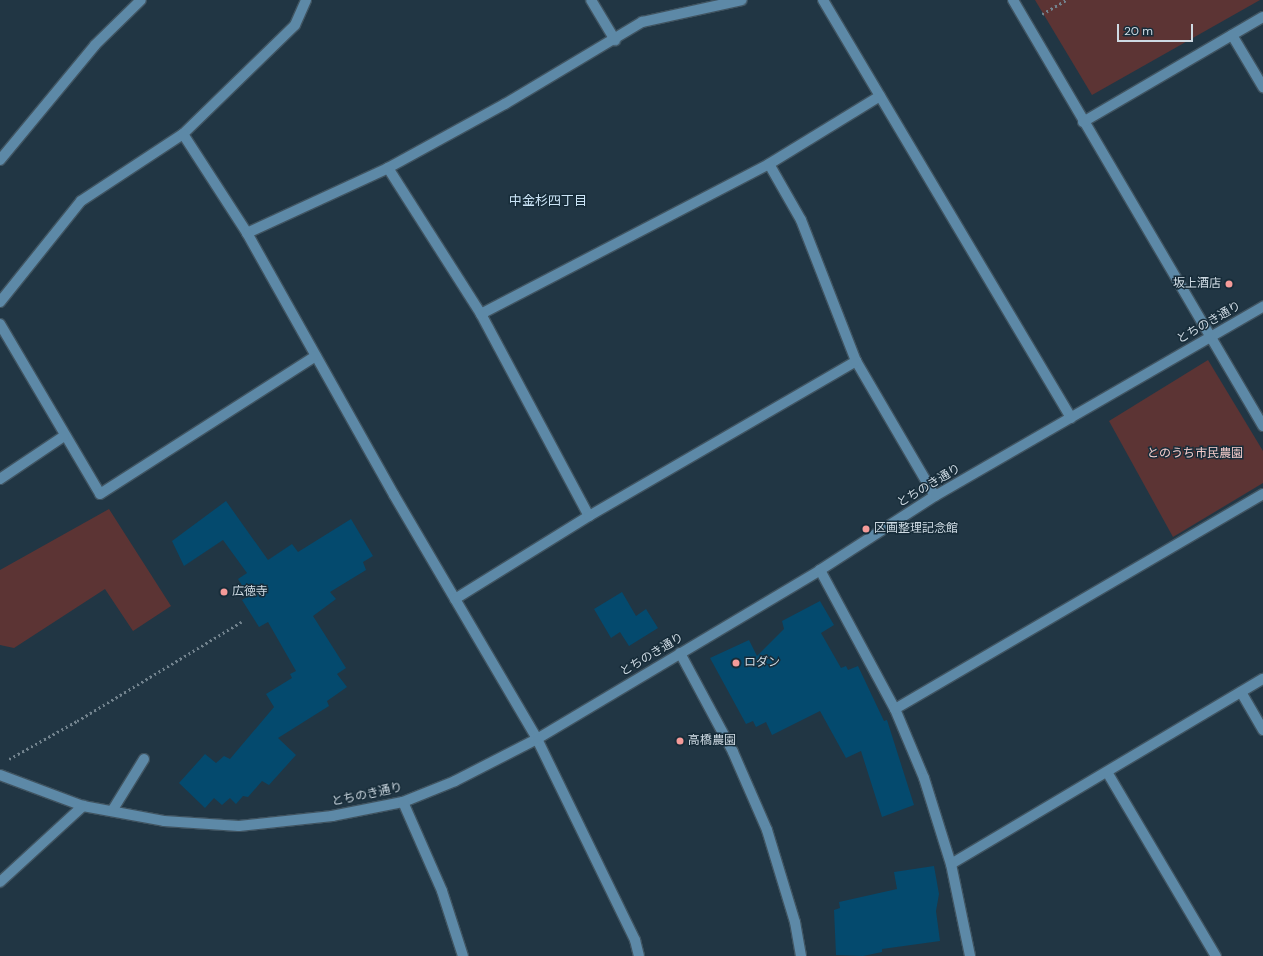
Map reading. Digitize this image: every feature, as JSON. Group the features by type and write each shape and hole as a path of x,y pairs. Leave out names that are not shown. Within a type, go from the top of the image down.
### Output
{"street":[{"path":"0,160 95,46 141,0"},
{"path":"0,302 81,201 183,134 295,25 306,0"},
{"path":"591,0 615,40"},
{"path":"247,233 388,168 615,40 642,22 742,0"},
{"path":"823,0 1071,418"},
{"path":"1013,0 1083,122 1263,426"},
{"path":"1083,122 1263,17"},
{"path":"1232,35 1263,87"},
{"path":"481,314 769,164 880,96"},
{"path":"183,134 247,233 455,599 537,739 635,940 639,956"},
{"path":"769,164 801,220 856,361 935,496"},
{"path":"388,168 481,314 589,516"},
{"name":"とちのき通り","path":"0,775 83,806 164,821 238,826 332,816 403,802 456,781 537,739 820,570 935,496 1263,307"},
{"path":"0,324 64,436 100,494 316,356"},
{"path":"455,599 589,516 856,361"},
{"path":"0,479 64,436"},
{"path":"895,709 1263,494"},
{"path":"820,570 895,709 924,778 951,864 970,956"},
{"path":"680,654 734,752 767,830 795,922 801,956"},
{"path":"951,864 1263,679"},
{"path":"1240,692 1263,730"},
{"path":"112,811 144,759"},
{"path":"1107,772 1216,956"},
{"path":"403,802 442,891 462,956"},
{"path":"0,882 83,806"}],"path":[{"path":"1026,23 1066,0"},
{"path":"2,763 78,721 241,622"}],"green space":[{"path":"1035,0 1260,0 1092,95"},
{"name":"とのうち市民農園","path":"1208,360 1263,451 1263,483 1173,537 1109,421"},
{"path":"109,509 171,606 133,631 105,589 14,648 0,645 0,570"}],"building":[{"path":"226,501 268,560 292,544 298,552 351,519 373,556 363,562 366,570 330,592 336,599 313,616 346,668 337,674 347,687 327,701 329,706 278,738 296,755 269,785 262,781 248,797 243,796 236,804 230,798 222,805 214,798 205,808 179,783 205,754 216,763 224,756 230,759 274,707 266,694 292,678 290,674 296,671 268,622 259,627 242,600 249,596 238,579 247,573 223,540 184,566 172,541"},
{"path":"622,592 636,616 646,609 658,628 629,646 620,632 611,638 594,609"},
{"path":"820,601 834,625 821,633 841,668 846,666 848,670 858,666 884,721 887,720 914,805 882,817 861,751 846,758 820,711 772,735 766,722 756,727 753,721 746,724 710,658 749,640 757,656 784,629 782,621"},
{"path":"934,866 939,894 936,911 940,941 882,949 882,952 863,956 836,955 834,910 840,908 839,902 897,889 894,872"}],"place":[{"name":"坂上酒店","path":"1229,284"},
{"name":"区画整理記念館","path":"866,529"},
{"name":"広徳寺","path":"224,592"},
{"name":"ロダン","path":"736,663"},
{"name":"高橋農園","path":"680,741"}],"district":[{"name":"中金杉四丁目","path":"548,201"}]}
